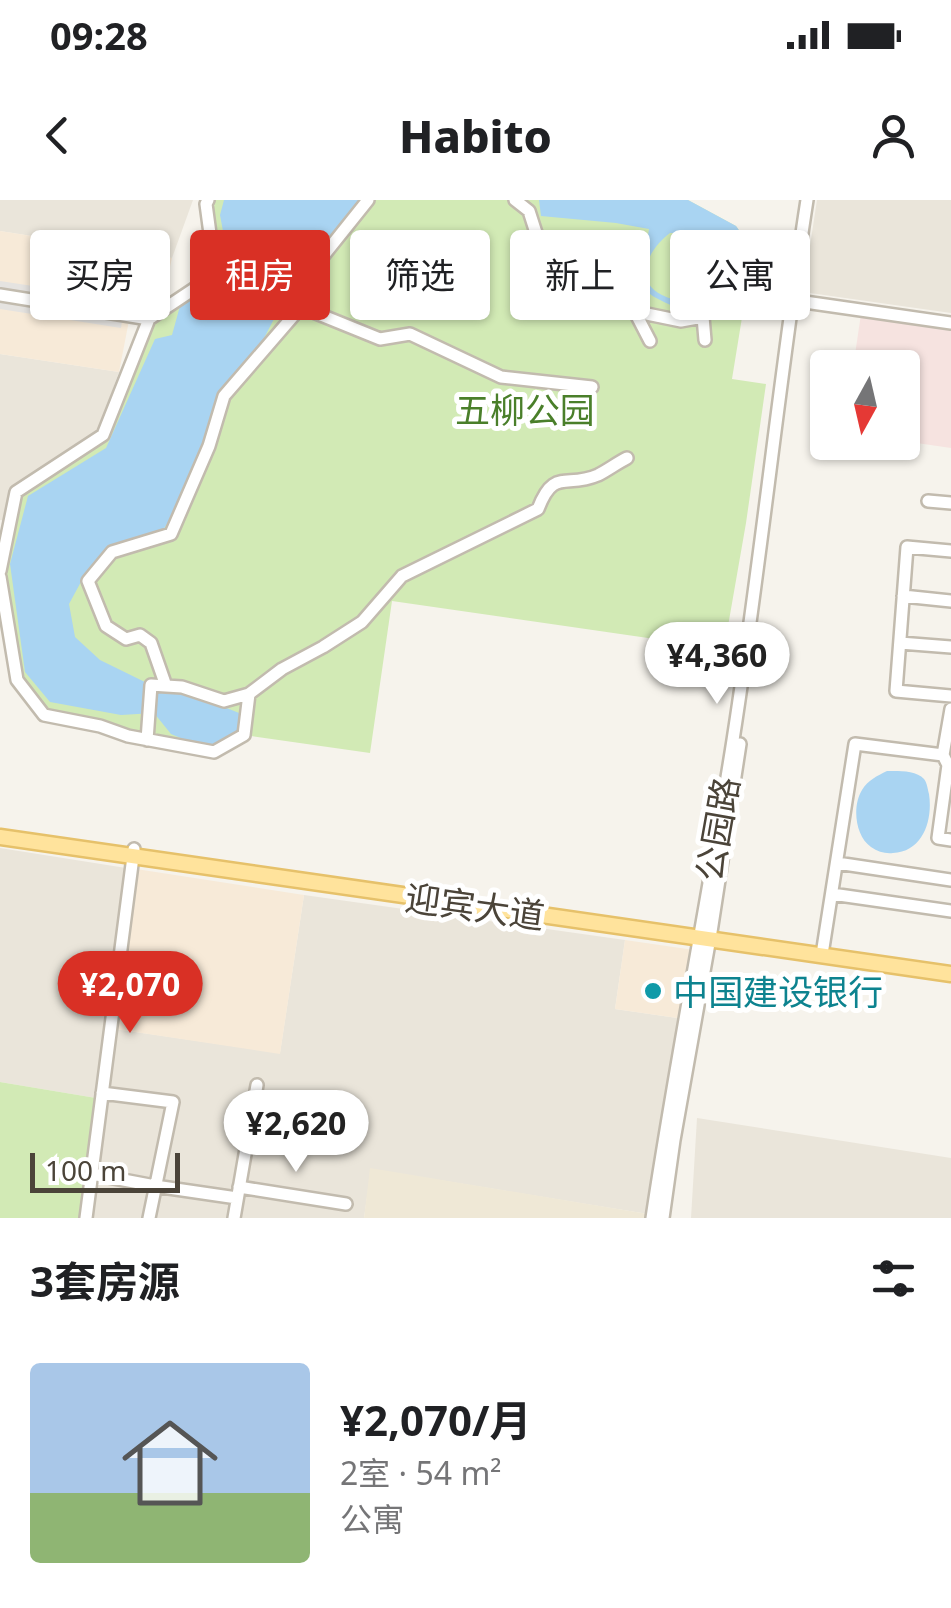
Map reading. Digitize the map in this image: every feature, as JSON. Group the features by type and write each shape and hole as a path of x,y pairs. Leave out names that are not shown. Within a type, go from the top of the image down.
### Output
{"main road":[{"name":"迎宾大道","path":"0,829 134,853"},
{"name":"迎宾大道","path":"0,837 705,935 951,974"},
{"name":"迎宾大道","path":"705,935 951,965"}],"street":[{"path":"208,200 210,230"},
{"path":"330,248 368,200"},
{"path":"515,200 529,211 535,230"},
{"path":"805,230 809,200"},
{"path":"0,295 30,300"},
{"path":"810,303 951,322"},
{"path":"150,320 104,435 16,492 0,574 17,680 44,715 214,752 244,735 248,694"},
{"path":"166,686 152,644 140,635 126,639 106,626 88,581 112,552 171,534 209,446 224,396 290,320"},
{"path":"330,320 380,339 410,334 500,377 592,388"},
{"path":"639,320 650,340"},
{"path":"703,320 705,340"},
{"path":"652,1218 741,736 792,320"},
{"path":"146,740 151,685 182,687 224,701 248,694 362,622 402,576 538,509 545,491 556,482 594,476 627,458"},
{"path":"928,501 951,503"},
{"path":"951,551 907,547 896,691 951,696"},
{"path":"902,596 951,600"},
{"path":"900,643 951,647"},
{"path":"951,709 943,755 948,765 938,838 951,840"},
{"path":"824,948 856,744 943,755"},
{"path":"86,1218 134,853"},
{"path":"837,863 951,880"},
{"path":"832,894 951,912"},
{"path":"664,1218 705,935"},
{"path":"234,1218 258,1085"},
{"path":"102,1093 173,1102 148,1218"},
{"path":"92,1174 155,1186 346,1204"}],"shaded area":[{"path":"0,200 193,200 172,258 170,230 30,230 30,236 0,231"},
{"path":"817,200 951,200 951,313 810,293 810,246"},
{"path":"0,231 30,236 30,320 129,320 119,372 0,354"},
{"path":"0,281 30,286 30,314 0,309"},
{"path":"861,314 951,327 951,448 920,443 920,350 856,350"},
{"path":"70,320 122,320 121,328"},
{"path":"0,354 119,372 98,430 11,490 6,521 0,520"},
{"path":"0,848 126,868 96,1098 0,1082"},
{"path":"136,869 304,895 280,1054 115,1029"},
{"path":"304,895 625,940 615,1009 691,1020 654,1215 371,1169 364,1218 91,1218 115,1029 280,1053"},
{"path":"625,940 701,951 691,1020 615,1009"},
{"path":"697,1118 951,1158 951,1218 691,1218"},
{"path":"370,1168 654,1215 364,1218"}],"green space":[{"name":"五柳公园","path":"214,200 688,200 736,226 739,230 670,230 670,320 742,320 732,379 766,384 724,649 392,601 370,753 244,735 214,752 44,715 17,680 0,577 16,492 103,435 149,320 170,320 170,305 190,292 190,320 330,320 330,230 214,230 209,212"},
{"path":"0,1082 96,1098 81,1218 0,1218"}],"water":[{"path":"224,200 365,200 330,246 330,230 223,230 220,215"},
{"path":"539,200 688,200 739,230 670,230 650,257 650,230 541,216"},
{"path":"650,285 670,297 670,305 650,294"},
{"path":"190,299 190,320 273,320 242,380 221,391 185,497 163,530 107,548 69,604 75,637 100,660 151,685 172,686 244,715 244,735 214,752 171,734 154,713 121,715 50,702 25,672 10,564 28,496 106,448 155,339 172,335 180,306"},
{"path":"887,771 921,776 927,784 930,804 919,841 903,851 890,853 876,850 861,836 856,812 864,787"}],"place":[{"name":"中国建设银行","path":"653,991"}]}
